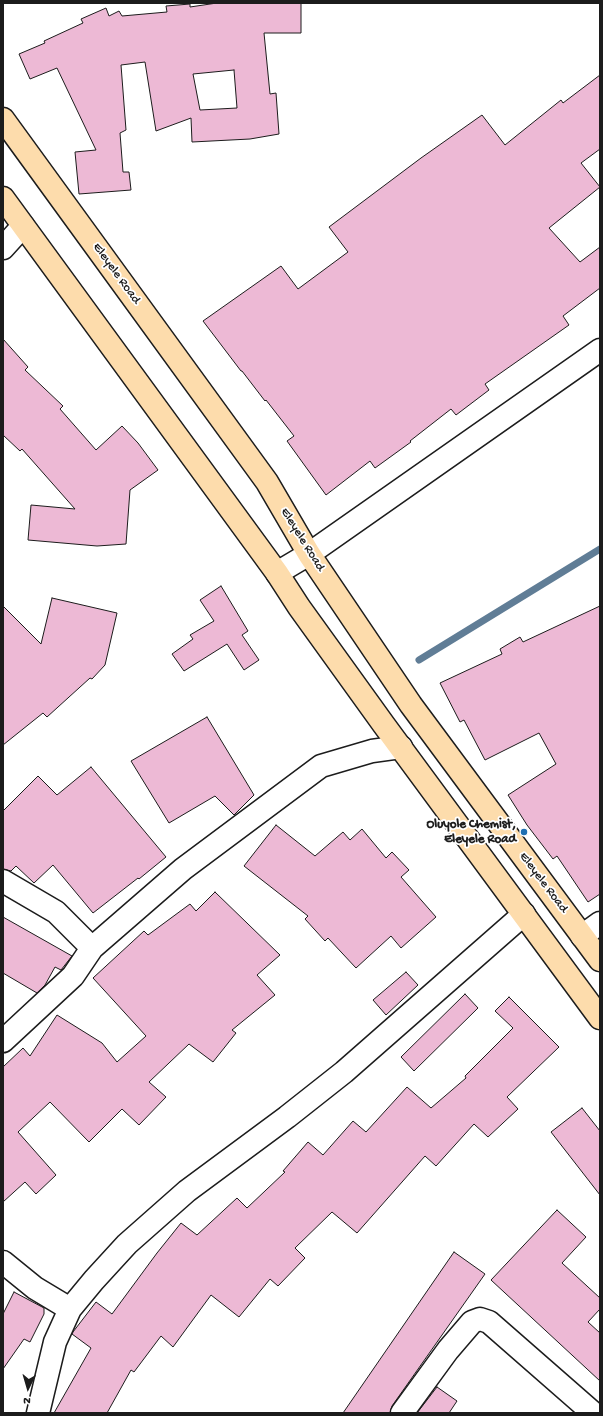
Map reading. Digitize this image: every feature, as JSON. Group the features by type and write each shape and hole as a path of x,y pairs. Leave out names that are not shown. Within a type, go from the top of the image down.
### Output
{"main road":[{"name":"Eleyele Road","path":"3,119 267,482 309,554 411,705 600,960"},
{"path":"3,198 276,573 384,725 600,1018"}],"street":[{"path":"3,248 23,226"},
{"path":"276,573 309,554 600,350"},
{"path":"3,1041 73,976 92,948 183,869 321,766 372,751 401,747"},
{"path":"3,881 56,912 92,948"},
{"path":"38,1413 55,1342 70,1310 94,1280 127,1244 187,1191 287,1117 344,1072 524,914"},
{"path":"582,936 600,923"},
{"path":"3,1262 35,1288 70,1310"},
{"path":"402,1413 448,1350 472,1322 480,1319 489,1322 593,1413"}],"building":[{"path":"217,3 301,3 301,33 264,33 270,94 276,93 279,134 250,139 192,142 191,118 156,131 145,62 121,65 126,130 120,133 123,172 129,172 131,190 79,194 75,152 96,150 57,68 30,79 19,54 45,43 44,41 83,23 81,19 106,8 109,16 119,11 122,16 167,12 166,6 190,4 190,7","holes":["234,70 237,108 200,110 193,74"]},
{"path":"600,75 600,149 581,163 600,187 549,228 580,262 600,247 600,288 563,316 569,325 485,384 489,390 456,415 451,409 410,441 411,442 375,468 370,461 326,495 287,441 294,436 241,371 203,321 281,266 298,289 348,252 329,227 421,158 482,115 505,145 561,100 563,103"},
{"path":"3,339 28,367 25,370 63,406 60,409 96,450 122,426 138,443 158,470 130,490 126,544 97,546 28,540 31,505 75,509 22,449 20,451 3,435"},
{"path":"221,586 248,631 242,635 259,660 244,670 227,644 184,671 172,654 193,639 190,635 214,621 200,600"},
{"path":"52,598 117,613 105,665 92,679 90,678 47,717 43,713 3,745 3,606 41,644"},
{"path":"600,606 600,894 588,902 557,856 553,859 527,825 508,795 556,764 539,733 485,760 464,720 460,722 440,683 502,654 500,649 520,637 523,642"},
{"path":"207,717 254,795 234,815 215,796 169,823 131,761"},
{"path":"91,767 166,857 93,913 53,865 34,883 16,866 11,871 3,869 3,811 38,776 57,795"},
{"path":"276,825 315,856 343,832 350,840 362,829 386,858 392,852 409,870 401,877 436,917 401,948 391,936 356,968 328,938 325,941 305,919 308,916 244,866"},
{"path":"215,892 280,955 257,975 275,995 232,1030 236,1033 213,1062 189,1044 149,1082 166,1097 139,1125 122,1109 89,1142 50,1102 18,1132 56,1175 36,1194 25,1182 3,1202 3,1067 23,1048 30,1056 57,1015 102,1043 117,1062 146,1036 93,978 144,931 148,935 190,904 196,911"},
{"path":"3,917 72,956 61,970 55,967 45,985 37,993 3,973"},
{"path":"406,972 418,985 386,1015 373,1000"},
{"path":"465,994 478,1008 414,1071 401,1057"},
{"path":"509,997 559,1047 507,1097 518,1109 488,1137 474,1124 436,1166 425,1156 357,1233 332,1212 295,1248 305,1258 278,1286 270,1279 239,1317 211,1295 173,1347 161,1336 134,1372 131,1370 107,1413 54,1413 91,1348 72,1334 73,1332 96,1302 112,1314 181,1223 197,1235 237,1198 247,1208 285,1172 283,1171 308,1142 323,1155 353,1121 366,1132 407,1087 431,1108 466,1078 465,1076 513,1028 495,1011"},
{"path":"582,1108 600,1131 600,1195 551,1132"},
{"path":"557,1210 586,1237 562,1263 600,1298 600,1309 588,1322 600,1333 600,1381 491,1280"},
{"path":"454,1252 485,1274 392,1406 390,1413 343,1413"},
{"path":"14,1292 44,1308 44,1314 30,1342 24,1339 3,1369 3,1314"},
{"path":"437,1387 457,1401 449,1413 417,1413"}],"waterway":[{"path":"419,660 600,549"}],"place":[{"name":"Oluyole Chemist, Eleyele Road","path":"524,832"}]}
